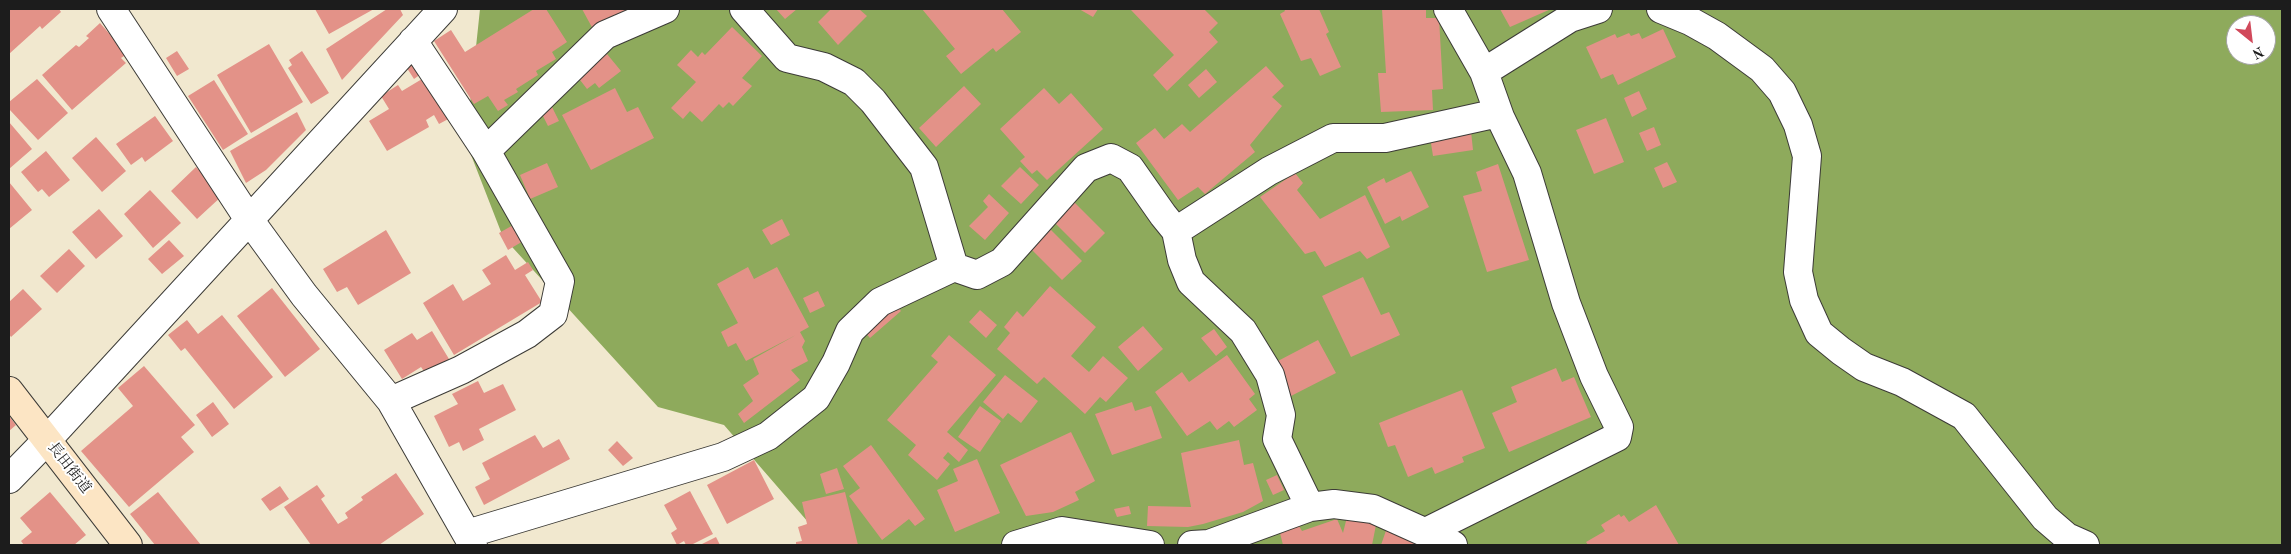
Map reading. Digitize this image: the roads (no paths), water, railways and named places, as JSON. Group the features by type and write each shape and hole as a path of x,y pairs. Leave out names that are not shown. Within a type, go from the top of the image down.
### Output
{"main road":[{"name":"長田街道","path":"9,391 128,545"}],"street":[{"path":"111,9 248,218 304,295 391,401 470,539 723,457 768,436 816,398 836,363 850,331 880,302 954,267 976,275 1002,262 1086,168 1110,158 1130,168 1162,215 1176,231 1182,260 1191,282 1243,331 1270,376 1281,415 1277,439 1310,507"},
{"path":"9,479 443,9"},
{"path":"486,151 605,35 665,9"},
{"path":"744,9 787,58 824,67 854,82 873,102 924,167 954,267"},
{"path":"1426,532 1617,437 1619,428 1594,376 1566,303 1527,173 1498,112 1484,72 1448,9"},
{"path":"1484,72 1570,18 1598,9"},
{"path":"1661,9 1690,21 1718,36 1762,69 1782,92 1798,125 1807,156 1798,272 1804,300 1819,332 1864,367 1902,382 1964,416 2045,518 2068,537 2085,545"},
{"path":"391,401 461,370 527,334 553,314 560,281 486,151 413,41"},
{"path":"1176,231 1269,171 1333,138 1385,138 1498,112"},
{"path":"1192,545 1209,544 1310,507 1334,504 1373,509 1453,545"},
{"path":"1016,545 1062,531 1150,545"}]}
